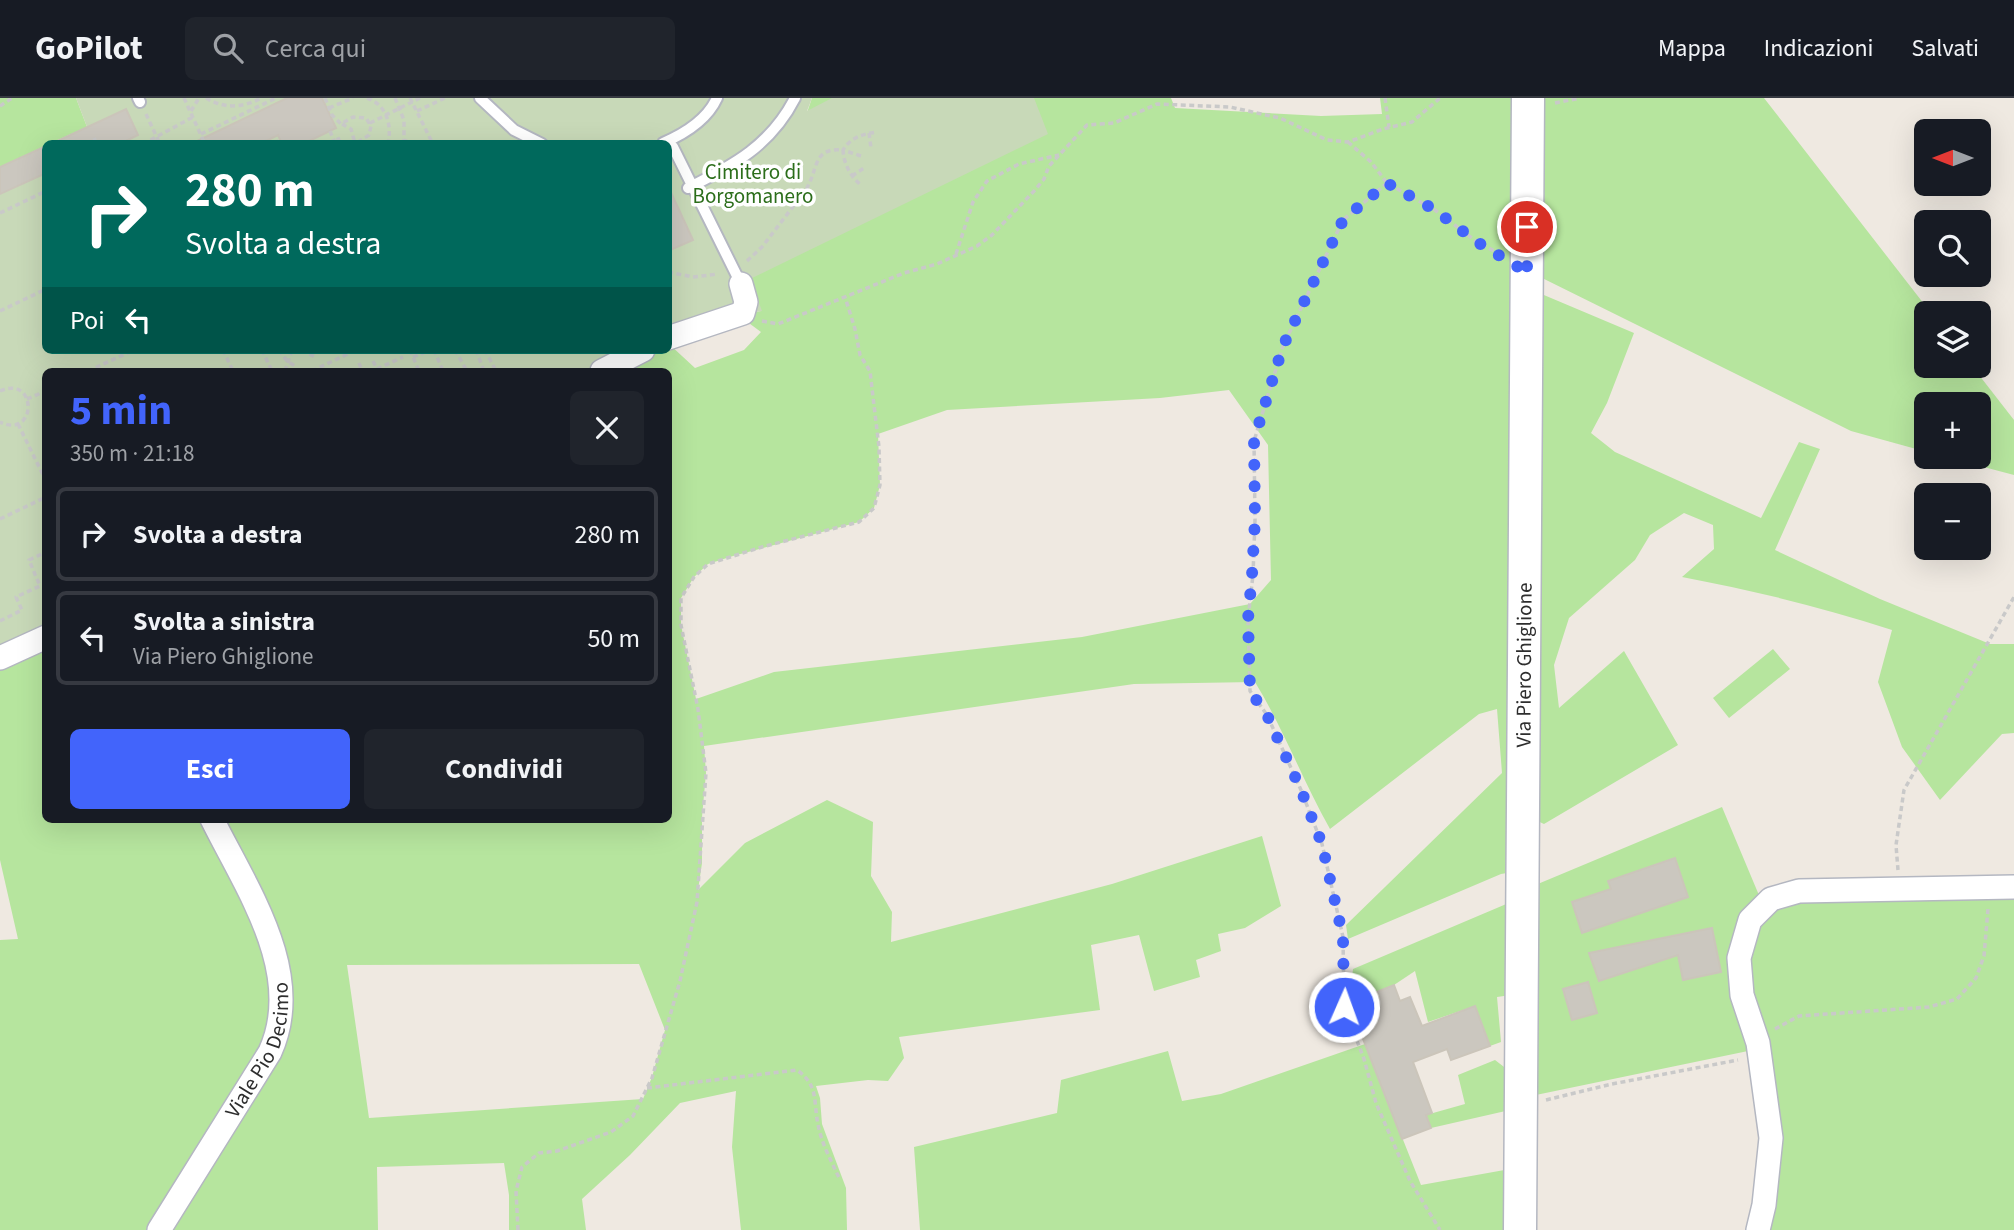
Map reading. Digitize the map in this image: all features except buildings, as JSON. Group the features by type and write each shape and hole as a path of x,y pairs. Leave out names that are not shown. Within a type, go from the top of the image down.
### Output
{"street":[{"name":"Via Piero Ghiglione","path":"1520,1230 1528,98"},
{"path":"672,337 743,313 746,306 737,277"},
{"path":"608,368 635,354"},
{"path":"0,658 42,639"},
{"name":"Viale Pio Decimo","path":"159,1230 278,1036 280,988 278,964 270,935 214,823"},
{"path":"1758,1230 1771,1138 1758,1042 1742,995 1740,958 1750,920 1771,899 1799,891 2014,887"}],"lane":[{"path":"480,98 514,130 534,140"},
{"path":"671,140 689,130 713,106 717,98"},
{"path":"691,187 746,155 771,134 795,98"},
{"path":"672,147 737,277"}],"path":[{"path":"0,106 12,98"},
{"path":"184,98 203,140"},
{"path":"190,111 199,98"},
{"path":"206,98 230,106 246,105 258,99 259,106"},
{"path":"201,134 276,98"},
{"path":"325,98 331,115 351,129 354,140"},
{"path":"329,108 353,98"},
{"path":"367,98 379,103 386,115 390,128 388,140"},
{"path":"395,98 401,108 405,126 404,140"},
{"path":"370,123 411,100 420,98"},
{"path":"416,111 445,98"},
{"path":"1155,98 1157,103"},
{"path":"1385,98 1389,127"},
{"path":"738,315 778,324 904,272 956,256 977,246 992,235 1039,185 1049,166 1087,125 1114,123 1157,103 1230,107 1280,118 1327,140 1348,142 1412,122 1440,98"},
{"path":"139,100 158,140"},
{"path":"411,100 431,140"},
{"path":"341,124 357,116 366,118 370,123 369,135 360,140"},
{"path":"150,140 193,117"},
{"path":"330,131 334,140"},
{"path":"862,186 852,176 843,150 852,140 877,132"},
{"path":"869,133 871,148"},
{"path":"336,140 340,138"},
{"path":"1348,142 1371,162 1387,183 1435,210 1527,275"},
{"path":"672,273 693,277 737,277 811,183 816,164 824,151 843,150 861,156"},
{"path":"956,256 973,202 987,181 1020,164 1059,155"},
{"path":"852,176 864,168"},
{"path":"1387,183 1343,220 1283,346 1254,440 1255,520 1248,619 1250,691 1267,715 1322,844 1343,937 1344,1007 1364,1059 1376,1103 1410,1181 1440,1230"},
{"path":"0,213 42,193"},
{"path":"0,311 42,291"},
{"path":"518,1230 516,1191 522,1167 539,1153 557,1151 611,1132 633,1116 648,1088 680,981 692,931 702,863 706,773 698,709 681,625 681,598 694,577 708,564 859,522 874,508 880,485 880,472 870,371 860,355 845,297"},
{"path":"95,368 125,354"},
{"path":"282,354 295,366"},
{"path":"286,368 290,354"},
{"path":"309,354 315,357"},
{"path":"318,368 348,354"},
{"path":"412,354 418,368"},
{"path":"413,357 421,354"},
{"path":"382,368 403,357"},
{"path":"373,360 377,368"},
{"path":"359,363 361,368"},
{"path":"0,391 20,391 27,399 29,411 18,424 6,425 0,422"},
{"path":"27,399 42,393"},
{"path":"18,424 42,473"},
{"path":"0,519 42,499"},
{"path":"0,621 22,610 16,597 40,586 29,560 42,554"},
{"path":"1899,889 1896,845 1904,790 2014,597"},
{"path":"1521,1106 1612,1084 1741,1059 1753,1053 1758,1042 1777,1027 1799,1016 1929,1007 1957,999 1976,978 1984,956 1990,888"},
{"path":"648,1088 797,1070 808,1078 816,1098 818,1124 840,1180"}],"green space":[{"path":"0,98 76,98 87,127 58,140 42,140 42,147 0,167"},
{"name":"Cimitero di Borgomanero","path":"76,98 812,98 807,111 832,98 1034,98 1048,134 750,279 762,311 738,315 672,337 672,140 59,140 87,127"},
{"path":"812,98 1171,98 1175,108 1321,116 1382,114 1380,98 1512,98 1513,872 1501,874 1348,939 1346,925 1502,773 1497,709 1479,714 1330,829 1255,682 1134,684 704,746 706,773 702,863 698,890 745,843 827,800 873,822 871,876 892,912 891,942 1112,884 1262,836 1281,906 1245,928 1218,934 1221,951 1196,960 1200,977 1154,991 1139,935 1091,945 1100,1010 899,1037 904,1058 888,1081 868,1080 816,1086 822,1124 846,1188 847,1230 741,1230 732,1147 736,1091 680,1103 630,1155 582,1199 586,1230 509,1230 509,1195 504,1163 377,1167 378,1230 0,1230 0,940 18,939 0,860 0,658 42,638 42,823 672,823 672,368 608,368 635,354 672,354 672,347 695,368 744,350 761,332 738,315 761,311 750,280","holes":["1229,390 1268,445 1271,580 1250,604 1082,637 774,672 696,699 681,625 681,598 694,577 708,564 859,522 874,508 880,485 878,434 947,410 1160,398","639,964 665,1030 643,1099 369,1118 347,965"]},
{"path":"1535,98 1764,98 1922,301 1914,301 1914,378 1981,378 2014,420 2014,475 1991,469 1991,392 1914,392 1914,448 1851,431 1532,273"},
{"path":"42,147 42,354 635,354 608,368 42,368 42,638 0,658 0,167"},
{"path":"1532,290 1634,333 1607,403 1591,433 1615,452 1761,518 1799,442 1820,449 1775,550 1880,599 1990,644 2014,644 2014,733 2002,734 1940,800 1902,747 1878,682 1892,630 1788,600 1682,577 1714,549 1713,525 1684,513 1650,535 1635,560 1569,618 1554,665 1559,708 1624,651 1678,745 1544,824 1531,818"},
{"path":"1773,649 1790,669 1729,718 1713,698"},
{"path":"1722,807 1761,900 1744,914 1748,1051 1531,1096 1533,886"},
{"path":"2014,894 2014,1230 1767,1230 1745,959 1756,925 1761,918 1775,907 1799,896"},
{"path":"1511,902 1511,995 1497,997 1501,1042 1490,1046 1475,1006 1428,1022 1415,971 1394,985 1349,1003 1353,969"},
{"path":"1365,1044 1421,1185 1510,1169 1509,1230 920,1230 914,1147 1057,1113 1061,1080 1168,1051 1182,1101 1221,1094"},
{"path":"1495,1060 1508,1070 1510,1110 1431,1128 1426,1115 1465,1104 1458,1075"}],"route":[{"path":"1344,1007 1343,937 1322,844 1267,715 1250,691 1248,619 1255,520 1254,440 1283,346 1343,220 1387,183 1435,210 1527,275 1527,227"}]}
